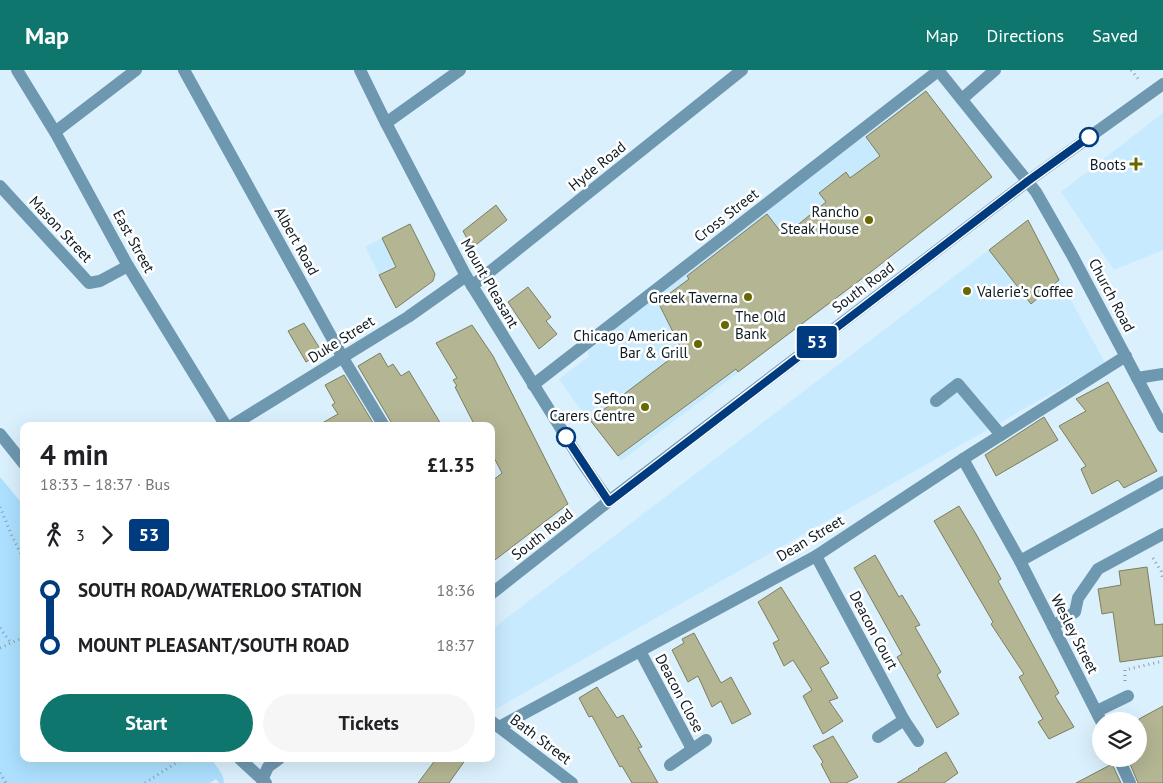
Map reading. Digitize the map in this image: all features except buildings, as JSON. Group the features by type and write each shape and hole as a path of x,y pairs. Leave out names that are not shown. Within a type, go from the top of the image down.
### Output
{"street":[{"name":"East Street","path":"16,70 55,132 128,266 224,422"},
{"path":"55,132 136,70"},
{"name":"Albert Road","path":"184,70 343,358 382,422"},
{"name":"Mount Pleasant","path":"360,70 386,124 469,281 583,464 609,502"},
{"path":"386,124 460,70"},
{"name":"Hyde Road","path":"469,281 742,70"},
{"name":"Church Road","path":"938,70 1028,181 1072,255 1163,427"},
{"name":"Cross Street","path":"533,385 938,70"},
{"path":"962,99 995,70"},
{"name":"South Road","path":"495,591 1028,181 1162,84"},
{"name":"Mason Street","path":"0,186 89,283 100,281 128,266"},
{"name":"Duke Street","path":"238,422 469,281"},
{"name":"Dean Street","path":"495,724 640,651 816,556 963,459 1126,356"},
{"path":"1137,378 1163,374"},
{"path":"936,401 958,384 1001,435"},
{"path":"0,434 20,459"},
{"name":"Wesley Street","path":"963,459 1020,561 1097,712"},
{"path":"1020,561 1163,482"},
{"path":"1053,626 1075,612 1078,598 1098,569 1163,534"},
{"name":"Deacon Court","path":"816,556 904,720 918,742"},
{"name":"Deacon Close","path":"640,651 692,749"},
{"path":"1105,712 1128,696"},
{"path":"878,737 904,720"},
{"name":"Bath Street","path":"495,724 572,783"},
{"name":"Deacon Close","path":"670,765 706,740"},
{"path":"243,762 264,782 268,767 274,762"},
{"path":"1123,767 1130,783"}],"path":[{"path":"0,507 20,551"},
{"path":"1146,544 1161,571 1163,580"},
{"path":"0,628 12,643"},
{"path":"0,648 20,639"},
{"path":"1128,696 1125,670 1163,661"},
{"path":"145,783 177,762"},
{"path":"0,774 6,783"}],"shaded area":[{"path":"925,90 990,174 990,179 867,275 621,461 591,420 589,422 559,379 589,356 587,352 702,260"},
{"path":"1163,113 1163,250 1114,270 1061,192"},
{"path":"1028,220 1105,363 495,709 495,627"},
{"path":"410,224 435,274 433,281 396,308 365,247"},
{"path":"0,477 20,501 20,762 213,762 221,773 224,783 219,783 216,779 210,783 0,783"}],"bus line":[{"name":"53","path":"566,437 609,502 1028,181 1089,137"}],"place":[{"name":"Boots","path":"1136,164"},
{"name":"Rancho Steak House","path":"869,220"},
{"name":"Valerie’s Coffee","path":"967,291"},
{"name":"Greek Taverna","path":"748,297"},
{"name":"The Old Bank","path":"725,325"},
{"name":"Chicago American Bar & Grill","path":"698,344"},
{"name":"Sefton Carers Centre","path":"645,407"}]}
